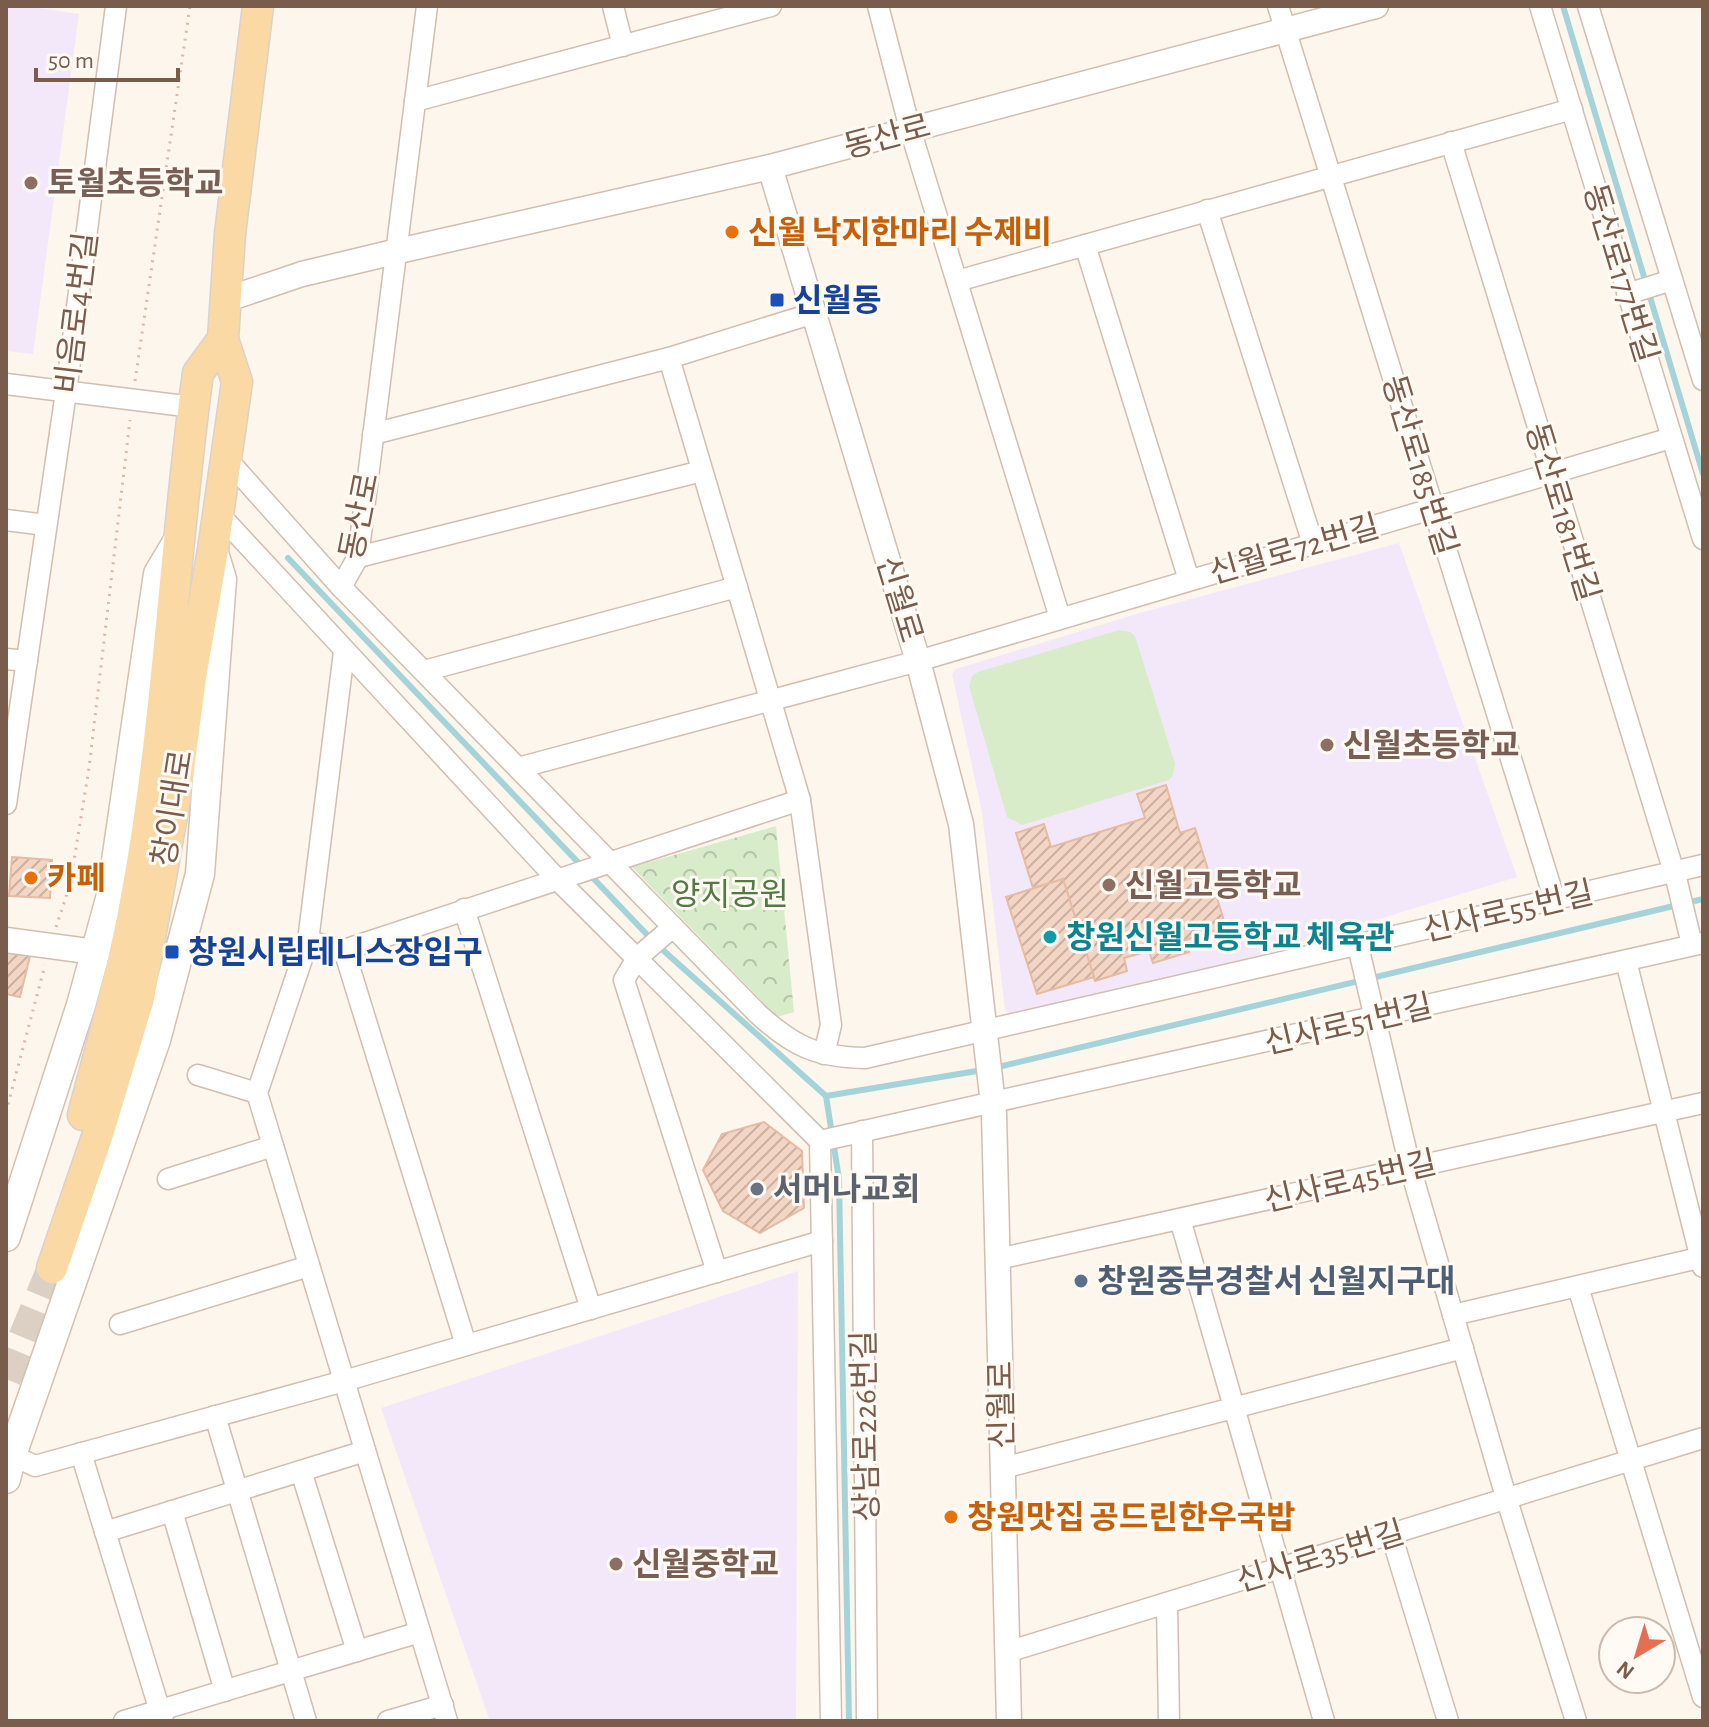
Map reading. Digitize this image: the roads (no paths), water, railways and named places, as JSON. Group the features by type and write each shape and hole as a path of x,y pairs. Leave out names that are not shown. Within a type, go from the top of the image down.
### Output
{"main road":[{"name":"창이대로","path":"223,339 198,373 152,794 136,897 115,996 44,1263 98,1134 139,998 175,799 237,382 223,339 225,300 258,6"},
{"path":"6,1237 81,1005 111,895 158,574 180,536"},
{"path":"8,1462 156,1040 200,874 222,579 213,550"}],"street":[{"name":"비음로4번길","path":"7,790 16,660 46,525 116,6"},
{"path":"394,252 427,6"},
{"path":"613,6 623,46"},
{"path":"415,101 623,46 747,9 771,6"},
{"path":"878,6 910,129 1060,618"},
{"name":"동산로185번길","path":"1278,6 1555,901"},
{"name":"동산로","path":"225,300 302,274 770,167 1376,6"},
{"name":"동산로177번길","path":"1540,6 1632,292 1671,438 1703,539"},
{"path":"1588,6 1669,281 1703,380"},
{"path":"957,281 1572,109"},
{"name":"동산로181번길","path":"1451,142 1694,941"},
{"name":"신월로","path":"770,167 918,661 961,824 993,1096 1009,1721"},
{"path":"1207,210 1313,544"},
{"path":"1085,245 1189,580"},
{"name":"동산로","path":"341,587 358,557 394,252"},
{"path":"1632,292 1669,281"},
{"path":"373,434 669,358 814,313"},
{"path":"669,358 800,800 831,1025 824,1054"},
{"path":"6,384 193,407"},
{"name":"신월로72번길","path":"518,768 918,661 1671,438"},
{"name":"신사로55번길","path":"225,457 341,587 518,768 603,863 782,1035 807,1050 865,1058 985,1035 1359,950 1555,901 1674,877 1703,865"},
{"path":"358,557 702,471"},
{"path":"217,512 344,652 821,1141 831,1721"},
{"path":"6,520 46,525"},
{"path":"424,671 737,587"},
{"path":"344,652 308,941 257,1093 445,1713 388,1721"},
{"path":"308,941 344,950 800,800"},
{"path":"464,909 591,1309"},
{"path":"670,930 641,955 624,980 717,1272"},
{"path":"6,940 95,952"},
{"name":"신사로51번길","path":"821,1141 993,1096 1626,961 1694,941"},
{"path":"344,950 466,1345"},
{"path":"1359,950 1410,1167 1506,1497 1576,1721"},
{"path":"1453,1315 1702,1261 1626,961"},
{"path":"198,1075 257,1093"},
{"name":"신사로45번길","path":"998,1259 1703,1103"},
{"name":"상남로226번길","path":"854,1133 867,1721"},
{"path":"168,1179 273,1146"},
{"path":"1180,1219 1324,1721"},
{"path":"8,1462 35,1466 344,1381 822,1241"},
{"path":"120,1324 309,1266"},
{"path":"1578,1287 1703,1697"},
{"path":"1003,1468 1463,1348"},
{"path":"215,1416 306,1721"},
{"name":"신사로35번길","path":"1007,1652 1703,1438"},
{"path":"105,1532 365,1451"},
{"path":"81,1453 161,1716"},
{"path":"301,1471 357,1651"},
{"path":"172,1511 225,1691"},
{"path":"1391,1534 1448,1721"},
{"path":"1167,1603 1169,1721"},
{"path":"124,1721 161,1716 225,1691 420,1632"}],"waterway":[{"path":"1563,6 1703,474"},
{"path":"288,558 655,943 826,1096 983,1070"},
{"path":"994,1068 1703,899"},
{"path":"826,1096 839,1179 849,1721"}],"tunnel":[{"path":"6,1379 52,1268"}],"place":[{"name":"토월초등학교","path":"31,183"},
{"name":"신월 낙지한마리 수제비","path":"732,232"},
{"name":"신월동","path":"777,300"},
{"name":"신월초등학교","path":"1327,745"},
{"name":"카페","path":"31,878"},
{"name":"신월고등학교","path":"1109,885"},
{"name":"창원신월고등학교 체육관","path":"1050,937"},
{"name":"창원시립테니스장입구","path":"172,952"},
{"name":"서머나교회","path":"757,1189"},
{"name":"창원중부경찰서 신월지구대","path":"1081,1281"},
{"name":"창원맛집 공드린한우국밥","path":"951,1517"},
{"name":"신월중학교","path":"616,1564"}],"park label":[{"name":"양지공원","path":"730,894"}]}
